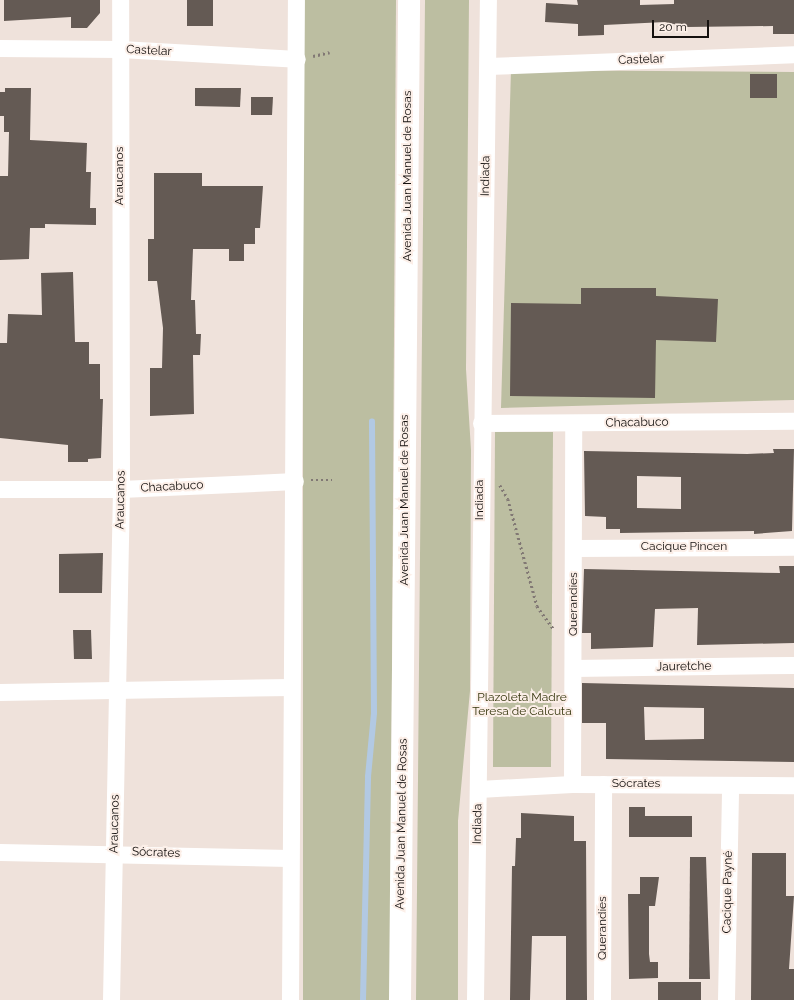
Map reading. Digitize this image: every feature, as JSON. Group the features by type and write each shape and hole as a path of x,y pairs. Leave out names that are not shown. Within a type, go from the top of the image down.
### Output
{"main road":[{"name":"Avenida Juan Manuel de Rosas","path":"400,1000 409,0"}],"street":[{"name":"Araucanos","path":"111,1000 121,489 120,0"},
{"path":"290,1000 289,858 295,481 296,0"},
{"name":"Indiada","path":"475,1000 481,423 488,0"},
{"name":"Castelar","path":"0,48 120,49 297,59"},
{"name":"Castelar","path":"488,66 794,54"},
{"name":"Chacabuco","path":"481,423 574,424 794,421"},
{"name":"Querandíes","path":"572,784 574,424"},
{"name":"Chacabuco","path":"0,489 121,489 295,481"},
{"name":"Cacique Pincen","path":"574,548 794,547"},
{"name":"Jauretche","path":"573,668 794,665"},
{"path":"0,692 291,687"},
{"name":"Sócrates","path":"478,789 572,784 794,785"},
{"name":"Querandíes","path":"602,1000 603,784"},
{"name":"Cacique Payné","path":"726,1000 730,785"},
{"name":"Sócrates","path":"0,852 115,852 289,858"}],"path":[{"path":"496,479 508,499 537,606 555,631"}],"green space":[{"path":"303,0 396,0 390,1000 303,1000"},
{"path":"425,0 469,0 466,369 471,450 470,691 458,821 458,1000 416,1000"},
{"path":"511,70 794,72 794,400 501,408"},
{"name":"Plazoleta Madre Teresa de Calcuta","path":"495,432 553,432 551,767 493,767"}],"building":[{"path":"4,0 100,0 100,13 87,28 71,28 71,17 4,21"},
{"path":"187,0 213,0 213,26 187,26"},
{"path":"577,0 640,0 640,5 674,4 674,0 794,0 794,34 773,34 773,26 687,27 665,22 604,25 604,35 578,36 578,24 545,22 546,3 578,5"},
{"path":"750,74 777,74 777,98 750,98"},
{"path":"5,88 31,88 30,140 87,143 86,172 91,172 90,208 96,208 96,225 45,224 45,228 30,228 29,259 0,260 0,176 8,176 9,132 4,132 4,116 0,116 0,92 5,92"},
{"path":"195,88 241,88 240,107 195,106"},
{"path":"251,97 273,97 272,115 251,115"},
{"path":"154,173 202,173 202,186 263,186 260,228 255,228 255,244 244,244 244,261 229,261 229,249 193,249 191,300 195,300 196,334 201,334 200,355 193,355 194,414 150,416 150,368 162,368 163,328 157,281 148,281 148,239 154,239"},
{"path":"73,272 75,342 89,342 89,364 100,364 100,399 103,399 101,458 88,459 88,462 68,462 68,445 0,438 0,343 7,343 8,314 42,315 41,273"},
{"path":"581,288 656,288 656,296 718,299 716,342 656,340 655,398 510,396 511,303 581,304"},
{"path":"773,449 794,449 792,531 754,534 754,531 620,533 620,529 606,529 606,517 585,516 584,451 747,454 774,453","holes":["637,476 681,477 681,509 637,508"]},
{"path":"103,553 102,593 59,593 59,554"},
{"path":"779,566 794,566 794,643 697,645 698,608 655,609 653,647 591,649 591,633 582,633 584,569 780,573"},
{"path":"73,630 91,630 92,659 74,659"},
{"path":"582,683 794,688 794,762 606,759 606,723 582,723","holes":["644,707 704,708 704,739 645,740"]},
{"path":"629,807 645,807 645,816 692,816 692,837 629,837"},
{"path":"521,813 574,816 574,841 586,841 587,1000 566,1000 566,936 532,936 530,1000 510,1000 512,866 515,866 516,838 521,838"},
{"path":"752,853 786,853 786,896 794,896 789,969 794,969 794,1000 751,1000"},
{"path":"690,857 706,857 710,979 689,979"},
{"path":"640,877 659,877 655,906 649,906 650,962 658,962 658,978 629,979 628,894 640,894"},
{"path":"658,982 701,982 701,1000 658,1000"}],"waterway":[{"path":"363,1000 368,777 374,713 372,422"}]}
